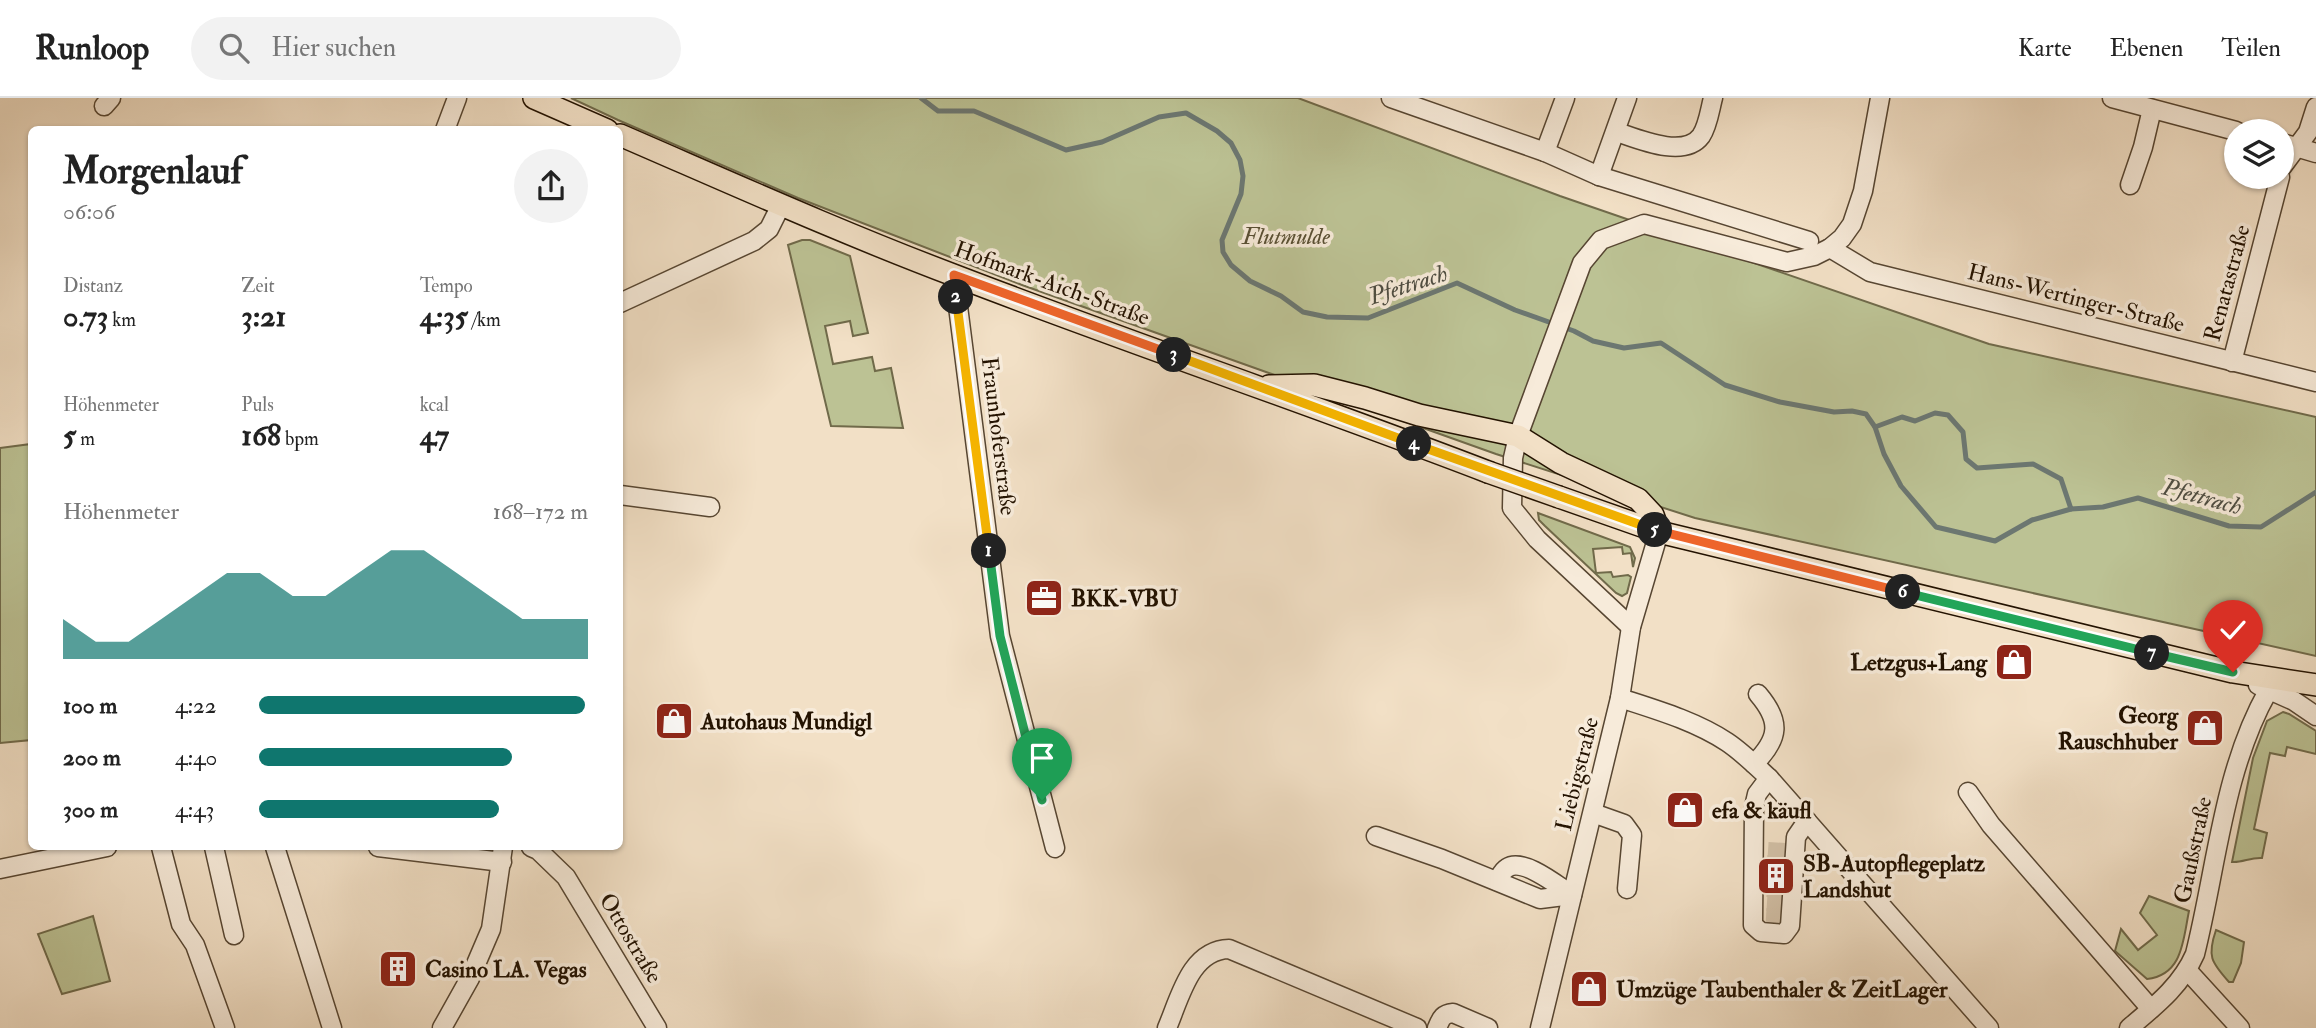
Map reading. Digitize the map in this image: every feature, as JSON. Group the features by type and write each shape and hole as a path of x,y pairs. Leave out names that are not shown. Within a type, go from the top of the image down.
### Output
{"main road":[{"path":"534,98 598,126"},
{"name":"Hofmark-Aich-Straße","path":"623,136 781,205 954,275 1488,472 1659,532 2233,672 2316,685"},
{"path":"1260,387 1314,385 1419,415 1518,436 1561,463 1638,499 1653,515 1659,532"}],"street":[{"path":"446,126 457,98"},
{"path":"1391,98 1545,152 1599,176 1809,242"},
{"path":"1545,152 1565,98"},
{"path":"1599,176 1627,98"},
{"path":"1617,132 1663,146 1680,146 1695,142 1705,127 1713,98"},
{"path":"1631,627 1537,539 1512,508 1513,458 1518,436 1582,263 1601,240 1644,224 1787,262 1814,256 1830,248 1852,224 1863,191 1880,98"},
{"path":"2112,98 2224,128"},
{"path":"2294,141 2308,132 2316,107"},
{"path":"2130,185 2152,109"},
{"path":"2294,147 2316,153"},
{"name":"Renatastraße","path":"2232,362 2277,189"},
{"path":"623,302 754,241 768,229 781,205"},
{"name":"Hans-Wertinger-Straße","path":"1830,248 1870,272 2316,382"},
{"name":"Fraunhoferstraße","path":"954,275 1000,636 1055,848"},
{"path":"623,495 710,507"},
{"name":"Liebigstraße","path":"1540,1028 1620,698 1631,627 1659,532"},
{"name":"Hofmark-Aich-Straße","path":"2233,672 2268,691 2294,701 2316,716"},
{"name":"Gaußstraße","path":"2129,1028 2175,988 2188,971 2203,922 2233,777 2244,741 2268,691"},
{"path":"1754,764 1773,740 1776,725 1771,709 1758,694"},
{"path":"1620,698 1694,724 1726,742 1754,764 1989,1028"},
{"path":"1769,778 1758,794 1755,807 1775,858 1774,903 1775,858 1807,821"},
{"path":"1968,792 2006,841 2151,1009"},
{"path":"1593,813 1624,824 1632,835 1627,890"},
{"path":"1376,836 1442,859 1540,899 1572,895"},
{"path":"0,869 92,850"},
{"path":"162,850 181,924 195,946 225,1028"},
{"path":"215,850 234,935"},
{"path":"276,850 332,1028"},
{"path":"424,850 502,855 491,929 470,978 442,1028"},
{"name":"Ottostraße","path":"538,850 566,877 657,1028"},
{"path":"1497,881 1505,869 1513,866 1535,870 1572,895"},
{"path":"1167,1028 1193,969 1205,956 1216,950 1229,949 1417,1028"},
{"path":"2188,971 2240,1028"},
{"path":"1437,1028 1446,1013 1453,1013 1488,1028"}],"green space":[{"name":"Flutmulde","path":"571,98 1298,98 1560,196 1989,344 2316,417 2316,656 1695,518 1496,454 1022,285 798,198"},
{"path":"810,240 850,256 868,333 853,336 850,321 825,326 833,364 872,357 875,371 891,368 903,428 831,426 788,245"},
{"path":"28,444 28,740 0,743 0,448"},
{"path":"1538,513 1630,547 1635,558 1633,567 1631,553 1623,554 1622,547 1593,549 1596,573 1611,572 1613,577 1631,577 1627,593 1622,596 1616,593 1539,520"},
{"path":"2283,712 2316,731 2316,754 2287,747 2285,756 2270,753 2254,829 2267,833 2262,858 2232,862 2253,758 2267,721"},
{"path":"2149,896 2189,911 2183,944 2175,963 2168,971 2147,979 2115,951 2121,929 2138,950 2157,935 2140,913"},
{"path":"93,916 110,981 62,994 38,934"},
{"path":"2216,930 2244,942 2241,963 2233,982 2229,982 2212,958"}],"waterway":[{"name":"Pfettrach","path":"921,98 938,111 974,111 1066,150 1102,142 1159,117 1186,113 1217,131 1231,143 1240,160 1243,176 1241,194 1222,240 1223,252 1231,265 1250,281 1281,296 1303,312 1327,317 1368,318 1457,283 1593,341 1624,348 1661,343 1725,385 1780,402 1834,412 1852,411 1866,414 1875,427 1902,417 1915,421 1935,413 1948,415 1963,432 1966,459 1977,468 2033,464 2061,479 2071,509 2103,507 2138,498 2229,526 2261,527 2316,492"},
{"name":"Pfettrach","path":"1875,427 1884,454 1901,486 1936,527 1995,541 2032,520 2071,509"}],"tunnel":[{"path":"1768,851 1785,852"},
{"path":"1767,864 1785,865"},
{"path":"1767,888 1784,889"},
{"path":"1767,902 1783,903"},
{"path":"1766,917 1783,918"}],"place":[{"name":"BKK-VBU","path":"1044,598"},
{"name":"Letzgus+Lang","path":"2014,662"},
{"name":"Autohaus Mundigl","path":"674,721"},
{"name":"Georg Rauschhuber","path":"2205,728"},
{"name":"efa & käufl","path":"1685,810"},
{"name":"SB-Autopflegeplatz Landshut","path":"1776,876"},
{"name":"Casino LA. Vegas","path":"398,969"},
{"name":"Umzüge Taubenthaler & ZeitLager","path":"1589,989"}],"route":[{"path":"1042,800 1000,636 954,275 1488,472 1659,532 2233,672"}]}
